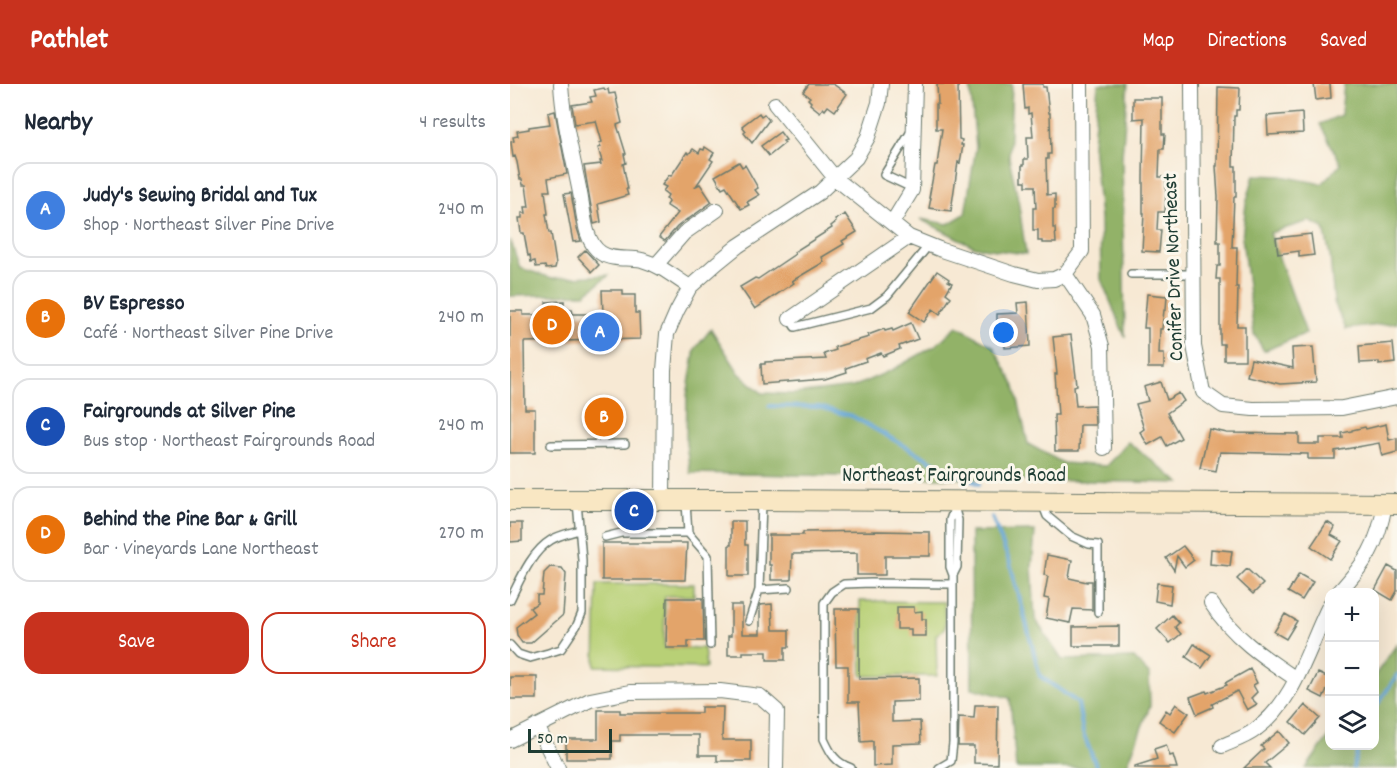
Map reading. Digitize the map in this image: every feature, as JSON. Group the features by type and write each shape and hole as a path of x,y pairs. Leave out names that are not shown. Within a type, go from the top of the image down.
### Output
{"main road":[{"name":"Northeast Fairgrounds Road","path":"510,500 762,500 956,506 1041,502 1391,504"}],"street":[{"path":"561,84 562,108 585,222 595,248 603,255 656,265 690,287"},
{"path":"663,500 664,369 667,334 677,310 690,287 738,246 820,192 856,158 868,137 879,103 881,84"},
{"path":"892,223 912,188 915,84"},
{"path":"775,104 836,178 909,237 1014,274 1038,280 1054,279 1065,274 1082,251 1080,84"},
{"name":"Conifer Drive Northeast","path":"1192,84 1194,346 1203,392 1223,406 1253,409 1342,408 1397,397"},
{"path":"656,265 684,233 717,210"},
{"path":"790,319 909,237"},
{"path":"1065,274 1093,315 1102,346 1104,448"},
{"path":"1342,588 1362,565 1373,547 1391,504"},
{"path":"1210,603 1221,619 1241,639 1296,679"},
{"path":"1222,746 1255,731 1277,710 1296,679 1325,613"},
{"path":"510,740 590,700 630,692 720,691 760,696 777,711 776,768"},
{"path":"537,726 558,768"}],"lane":[{"path":"912,188 884,175 913,128"},
{"path":"790,319 795,327 871,308 887,296 929,245"},
{"path":"1131,273 1194,274"},
{"path":"551,445 625,444"},
{"path":"510,645 518,654 530,658 539,656 561,649 578,625 582,613 582,560 577,500"},
{"path":"686,500 688,532 708,556 710,645"},
{"path":"750,621 759,590 762,500"},
{"path":"1041,502 1047,516 1071,536 1089,544 1098,545 1098,612"},
{"path":"939,768 951,761 953,744 953,575 950,567 951,520 956,506"},
{"path":"510,600 537,552 551,540 579,530"},
{"path":"605,537 621,532 688,532"},
{"path":"851,768 840,764 824,739 824,603 832,592 844,584 871,582 953,584"},
{"path":"759,590 789,588"}],"green space":[{"path":"970,84 1012,84 1009,158 1026,254 975,247 920,219 948,224 965,214 976,147"},
{"path":"1098,84 1128,84 1122,156 1125,337 1101,279 1100,218 1093,144"},
{"path":"1344,84 1397,84 1397,323 1346,329 1334,302 1330,255 1324,228 1309,221 1270,233 1306,333 1264,351 1254,334 1242,238 1246,204 1254,175 1281,176 1322,184 1341,164 1320,124 1341,115"},
{"path":"510,239 520,268 552,278 609,275 585,294 510,296"},
{"path":"957,326 993,346 1015,386 1028,444 1063,463 1106,466 1128,442 1180,483 690,473 686,443 687,396 695,349 711,329 739,373 762,393 794,394 853,387 892,370 935,346"},
{"path":"1035,531 1032,567 1035,619 1062,660 1134,658 1149,674 1150,706 1126,768 1016,768 1010,698 972,688 971,532"},
{"path":"597,584 694,584 694,596 665,596 664,648 704,648 706,668 595,666"},
{"path":"860,601 944,602 945,628 936,635 937,676 862,676"},
{"path":"1397,644 1397,768 1306,768 1325,742 1325,750 1379,750 1379,669"}],"building":[{"path":"809,84 833,84 847,94 835,111 828,106 820,112 810,104 808,99 810,97 803,92"},
{"path":"937,84 958,84 959,139 962,140 961,145 963,145 960,163 958,162 951,211 929,208 942,129 936,129"},
{"path":"1023,84 1043,84 1043,87 1046,87 1050,113 1051,154 1048,154 1048,159 1046,159 1047,195 1055,194 1053,228 1055,228 1056,243 1038,241 1038,230 1033,230 1033,208 1036,208 1035,186 1026,186 1026,181 1022,181 1022,165 1024,165 1024,159 1028,159 1027,137 1033,137 1031,113 1028,114 1028,108 1025,109"},
{"path":"1314,84 1330,84 1331,98 1316,100"},
{"path":"1218,87 1240,88 1239,110 1236,110 1236,116 1234,116 1233,166 1236,166 1236,197 1234,197 1232,247 1237,247 1237,326 1245,326 1245,360 1224,360 1224,344 1220,344 1220,279 1216,279 1217,266 1220,266 1220,242 1217,242 1216,166"},
{"path":"608,89 609,94 615,93 622,123 617,125 626,154 624,154 626,163 623,164 628,195 598,204 601,222 594,224 584,166 601,164 598,148 601,147 599,143 602,142 596,121 575,124 572,105 592,102 590,97 596,96 594,90"},
{"path":"1133,98 1162,98 1162,134 1165,134 1164,149 1160,149 1159,177 1166,177 1166,192 1165,212 1158,212 1157,230 1161,230 1159,252 1142,251 1144,118 1133,119"},
{"path":"555,111 567,174 548,178 550,191 545,191 548,214 546,214 556,264 555,268 546,269 545,266 536,267 535,261 531,262 524,233 521,233 519,218 522,218 522,213 526,213 525,207 529,207 526,185 523,185 520,179 511,142 514,141 513,137 518,136 517,131 550,124 548,113"},
{"path":"759,113 761,116 764,114 769,120 752,143 744,133 746,131 742,126"},
{"path":"1302,113 1303,133 1268,135 1267,116"},
{"path":"780,132 786,140 783,141 785,143 769,156 761,146"},
{"path":"705,147 714,153 710,159 713,161 696,186 700,184 712,202 677,227 665,241 659,237 678,213 666,205 669,201 666,199 668,195 663,191 666,187 662,185 687,152 689,154 693,149 699,153"},
{"path":"739,162 742,167 745,165 758,188 755,190 759,195 747,202 749,205 741,209 726,186 722,188 715,176"},
{"path":"571,193 581,241 573,242 564,194"},
{"path":"845,214 857,232 842,241 844,244 822,257 824,262 792,281 794,283 755,309 740,287 755,278 758,279 795,254 794,252 832,228 835,220"},
{"path":"1311,234 1314,255 1299,257 1299,251 1278,254 1276,238"},
{"path":"585,250 599,265 592,272 578,257"},
{"path":"937,271 952,283 946,293 951,297 940,314 933,309 924,322 909,312"},
{"path":"602,290 623,290 623,295 635,295 635,313 639,313 640,339 524,342 525,409 535,409 535,453 510,453 510,311 523,311 523,315 547,315 546,302 564,301 564,309 572,309 573,314 603,314"},
{"path":"1147,294 1167,296 1162,329 1160,329 1159,354 1164,354 1164,368 1148,368 1148,328 1144,328"},
{"path":"1028,302 1030,346 1005,348 1004,325 997,326 997,314 1018,313 1017,303"},
{"path":"911,323 918,339 899,346 900,349 883,356 881,353 865,359 866,361 846,368 847,372 825,379 762,384 761,364 765,362 826,359 824,354 836,350 835,347 869,337 868,335 884,329 893,331"},
{"path":"1071,335 1077,385 1074,386 1076,406 1094,405 1095,425 1080,425 1079,451 1055,451 1054,415 1058,415 1053,337"},
{"path":"1393,343 1395,363 1379,365 1379,362 1360,363 1359,346"},
{"path":"1313,347 1316,382 1280,384 1247,376 1251,359 1293,368 1292,348"},
{"path":"1161,382 1167,400 1179,393 1184,401 1167,413 1181,438 1167,446 1162,437 1148,445 1140,432 1144,429 1136,404 1148,401 1144,387"},
{"path":"1386,424 1389,440 1397,438 1397,452 1382,456 1379,443 1335,451 1335,459 1308,459 1308,454 1220,452 1216,471 1200,468 1209,429 1227,433 1299,434 1299,444 1320,444 1320,438 1343,438 1342,433"},
{"path":"731,521 745,521 748,576 729,576"},
{"path":"1327,522 1335,527 1331,535 1342,541 1330,559 1311,546"},
{"path":"510,523 522,523 522,541 510,542"},
{"path":"878,531 930,532 930,556 885,556 885,575 857,575 857,553 792,554 791,580 771,580 769,535"},
{"path":"602,543 687,543 685,580 602,580"},
{"path":"1183,546 1194,560 1185,567 1177,556 1174,570 1166,558"},
{"path":"1211,549 1232,551 1230,566 1210,564"},
{"path":"1047,555 1072,560 1069,578 1092,581 1092,610 1073,609 1070,623 1046,618 1049,599 1044,598 1048,576 1044,575"},
{"path":"1388,566 1397,571 1397,591 1392,600 1376,588"},
{"path":"550,567 562,568 566,574 563,615 531,643 522,643 517,635 516,627 534,613 530,608 537,603 537,595 542,595 544,573"},
{"path":"1247,569 1263,584 1253,594 1237,579"},
{"path":"1299,574 1313,582 1302,600 1288,592"},
{"path":"1157,583 1172,585 1170,604 1155,601"},
{"path":"667,598 703,598 704,641 688,641 688,648 666,648"},
{"path":"772,604 773,630 789,630 789,647 785,647 785,660 767,660 767,652 743,652 743,655 728,655 728,636 731,636 731,605 742,605 742,634 760,634 760,605"},
{"path":"897,607 914,607 914,612 922,611 922,619 926,619 926,636 911,636 911,629 897,629"},
{"path":"835,609 859,609 859,679 919,678 919,701 892,702 892,722 920,721 921,743 892,744 892,765 873,766 873,741 861,742 859,702 848,702 848,666 836,666"},
{"path":"1285,614 1297,621 1286,639 1274,632"},
{"path":"1172,615 1179,623 1175,627 1181,634 1170,643 1157,629"},
{"path":"1119,626 1119,646 1073,646 1073,627"},
{"path":"1194,644 1211,655 1202,668 1186,657"},
{"path":"1250,669 1257,683 1253,685 1257,692 1251,698 1257,704 1247,710 1237,691 1212,704 1213,707 1197,714 1190,697 1227,685 1225,683"},
{"path":"1318,673 1325,676 1323,698 1309,691"},
{"path":"510,677 537,677 537,699 510,699"},
{"path":"1176,704 1189,713 1175,732 1159,721 1166,710 1170,713"},
{"path":"975,705 998,705 997,764 974,763 974,746 958,746 959,717 974,718"},
{"path":"1305,705 1320,718 1305,735 1291,722"},
{"path":"701,707 723,707 722,740 751,740 751,761 717,761 717,755 699,755 699,735 620,735 620,741 612,741 612,759 566,759 566,739 598,739 598,710 620,710 620,713 701,713"},
{"path":"1279,731 1289,743 1265,763 1270,768 1244,768 1264,749 1261,746"},
{"path":"1166,745 1170,756 1173,755 1177,768 1135,768 1135,766 1157,759 1154,749"}],"waterway":[{"path":"769,406 819,407 852,416 940,466 979,484"},
{"path":"992,517 1010,563 1040,676 1078,703 1083,733 1097,768"},
{"path":"1379,702 1397,675"},
{"path":"1353,768 1358,750"}],"place":[{"name":"Behind the Pine Bar & Grill","path":"552,325"},
{"name":"Judy's Sewing Bridal and Tux","path":"600,332"},
{"name":"BV Espresso","path":"604,417"},
{"name":"Fairgrounds at Silver Pine","path":"634,511"}]}
